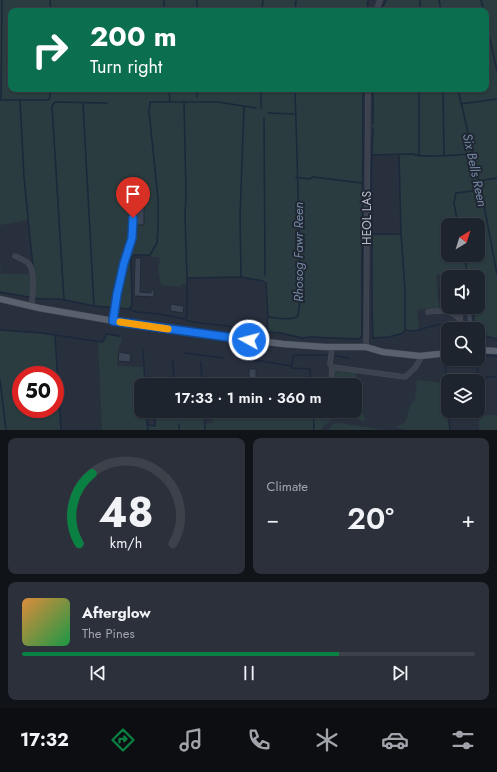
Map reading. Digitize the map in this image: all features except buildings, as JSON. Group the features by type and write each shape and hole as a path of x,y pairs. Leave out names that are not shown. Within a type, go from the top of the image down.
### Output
{"main road":[{"path":"0,300 113,321 192,333 283,344 332,347 366,347 383,352 406,355 422,356 441,355"},
{"path":"485,350 497,351"}],"street":[{"name":"HEOL LAS","path":"366,347 368,92"},
{"path":"113,321 124,263 132,238 133,218"},
{"path":"15,256 26,261 30,266 33,297 30,306"},
{"path":"428,312 442,310 450,312 459,318 460,321"},
{"path":"460,314 460,321"},
{"path":"331,378 332,367 330,364 332,347"},
{"path":"332,367 406,377 410,374 422,356"}],"shaded area":[{"path":"0,0 368,0 367,8 8,8 8,92 363,92 361,278 362,334 360,339 302,338 281,333 268,332 266,283 263,281 241,277 188,278 187,284 182,284 181,287 161,285 158,268 160,258 140,254 134,255 130,260 132,305 129,309 94,306 60,299 51,300 35,298 28,220 0,225"},
{"path":"386,0 497,0 497,339 485,336 485,322 474,322 474,314 485,314 485,270 467,269 441,270 441,274 436,275 439,308 417,310 419,330 405,330 403,333 389,337 373,338 372,234 401,233 399,156 372,155 373,92 489,92 489,8 382,8"},
{"path":"0,263 1,274 29,274 31,294 28,297 0,292"},
{"path":"0,330 42,333 55,336 57,366 12,366 12,418 60,418 61,430 0,430"},
{"path":"107,334 122,338 119,345 117,366 144,367 145,378 134,378 134,418 146,418 147,425 155,425 156,418 205,418 205,424 212,423 213,418 334,418 321,430 102,430 98,342 102,342"},
{"path":"335,370 357,372 356,378 334,378"},
{"path":"417,380 441,382 441,418 449,418 450,430 407,430 395,427 406,421 410,405 415,400"},
{"path":"362,406 365,421 351,418 362,418"},
{"path":"485,415 497,415 497,430 479,430 479,418 485,418"},
{"path":"339,423 384,430 328,430 333,424"}],"waterway":[{"path":"1,100 2,0"},
{"path":"50,0 51,8"},
{"path":"164,0 164,8"},
{"path":"197,0 197,8"},
{"path":"262,8 263,0"},
{"path":"295,8 296,0"},
{"name":"Rhosog Fawr Reen","path":"367,8 368,0"},
{"path":"382,8 386,0"},
{"path":"420,0 420,8"},
{"name":"Six Bells Reen","path":"439,0 440,8"},
{"path":"481,0 483,8"},
{"path":"489,35 497,71"},
{"path":"0,100 48,100 50,98 50,92"},
{"path":"169,92 170,102"},
{"path":"197,92 197,97"},
{"path":"261,92 261,108"},
{"name":"Rhosog Fawr Reen","path":"0,292 40,299 60,299 94,306 129,309 137,312 159,314 193,322 235,327 260,332 268,332 267,319 269,317 288,319 298,316 301,293 295,92"},
{"path":"268,332 281,333 302,338 358,339 362,337 363,92"},
{"path":"373,92 373,124"},
{"path":"419,92 419,156"},
{"path":"443,92 444,155"},
{"name":"Six Bells Reen","path":"459,92 481,190 497,274"},
{"path":"461,104 497,99"},
{"path":"20,100 24,177 33,268"},
{"path":"64,300 52,106 55,102 107,103"},
{"path":"129,309 132,305 131,257 134,255 150,255 157,243 158,199 149,111 150,102 218,102 256,108"},
{"path":"184,102 187,278 186,320"},
{"path":"83,103 94,306"},
{"path":"241,277 240,216 244,106"},
{"path":"268,113 294,114"},
{"path":"264,118 265,275"},
{"path":"372,206 371,178 373,128"},
{"path":"372,155 413,154 432,156 471,154"},
{"path":"399,155 401,234 405,290 405,330"},
{"path":"296,177 309,179 313,177 362,183"},
{"path":"479,181 497,178"},
{"path":"457,218 454,203 456,193 481,190"},
{"path":"372,214 373,338 389,337 403,333 405,330 414,331 440,324"},
{"path":"373,234 401,234"},
{"path":"465,262 467,270"},
{"path":"187,278 241,277 263,281 266,283 268,317"},
{"path":"474,314 474,322"},
{"path":"0,330 42,333 102,342 107,334 119,336"},
{"path":"55,336 61,430"},
{"path":"485,336 497,339"},
{"path":"143,349 145,378"},
{"path":"185,353 223,358"},
{"path":"311,378 310,369 291,368 294,355 330,355 349,358"},
{"path":"485,355 497,356"},
{"path":"241,358 292,366"},
{"path":"173,360 174,378"},
{"path":"201,362 202,378"},
{"path":"445,366 446,374"},
{"path":"478,366 477,376 483,378 497,376"},
{"path":"0,380 6,430"},
{"path":"147,418 148,430"},
{"path":"147,425 155,426 156,418"},
{"path":"204,418 205,430"},
{"path":"313,418 314,430"},
{"path":"449,418 450,430"},
{"path":"179,424 179,430"}],"slow traffic":[{"path":"120,322 168,329"}],"route":[{"path":"133,218 131,244 124,263 113,321 249,340"}]}
